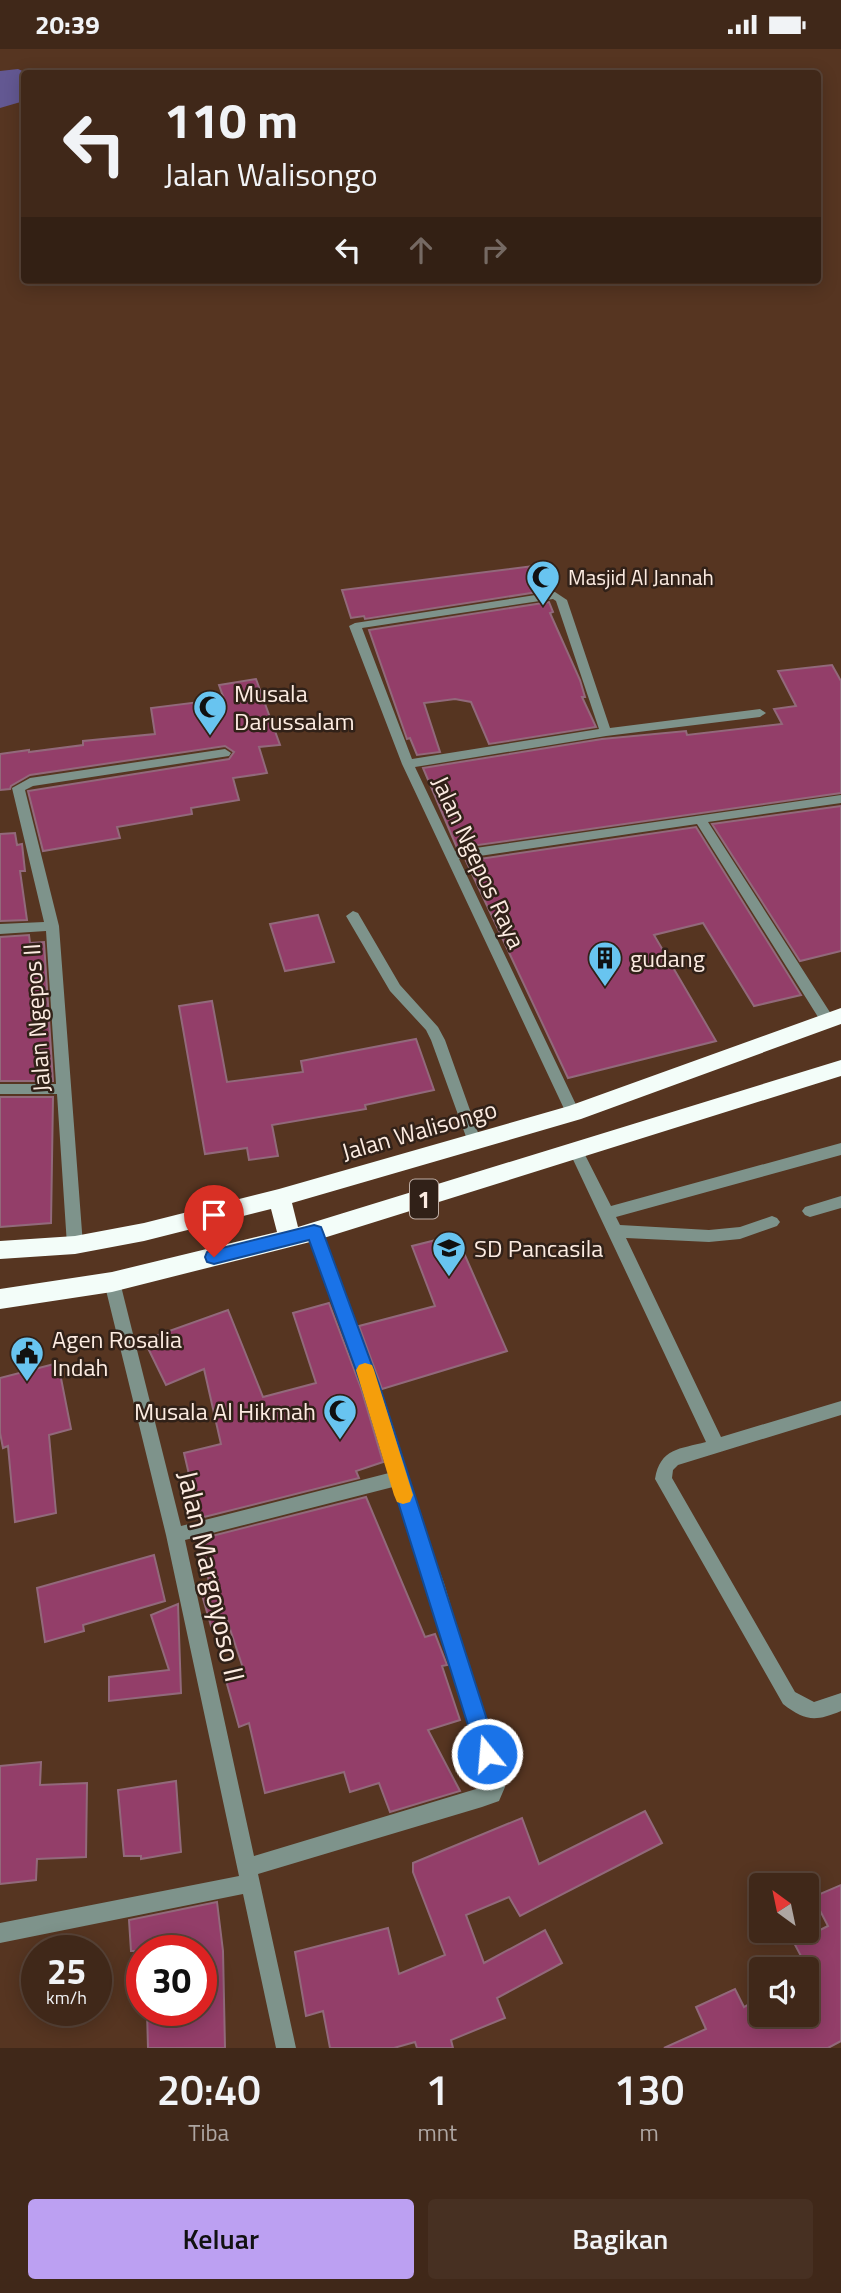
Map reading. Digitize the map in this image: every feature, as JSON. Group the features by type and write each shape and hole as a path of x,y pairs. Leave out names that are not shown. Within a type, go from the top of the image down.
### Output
{"highway":[{"name":"Jalan Walisongo","path":"0,1250 75,1245 144,1232 279,1198 573,1113 835,1018"},
{"name":"1","path":"0,1299 112,1282 314,1232 840,1069"},
{"path":"279,1198 290,1238"}],"street":[{"name":"Jalan Ngepos Raya","path":"573,1113 408,764 355,625 555,595 561,600 606,732"},
{"path":"408,764 606,732 760,713"},
{"name":"Jalan Ngepos II","path":"75,1245 52,926 18,792 21,786 30,782 225,753"},
{"path":"450,856 841,799"},
{"path":"700,819 835,1018"},
{"path":"352,916 394,988 431,1027 474,1142"},
{"path":"0,929 52,926"},
{"path":"0,1089 63,1089"},
{"path":"607,1213 841,1149"},
{"path":"576,1151 716,1445"},
{"path":"810,1210 841,1202"},
{"path":"616,1231 709,1236 740,1233 772,1222"},
{"path":"0,1933 250,1875 482,1798 492,1794 496,1787 435,1584 398,1478 371,1387 314,1232"},
{"name":"Jalan Margoyoso II","path":"112,1282 176,1535 286,2048"},
{"path":"841,1408 673,1459 665,1467 663,1479 789,1698 804,1710 820,1711 841,1702"},
{"path":"176,1535 398,1478"}],"shaded area":[{"path":"21,70 21,102 0,108 0,71"}],"building":[{"path":"533,566 544,591 365,619 364,616 351,618 342,590"},
{"path":"549,602 553,612 550,613 580,680 585,697 582,697 596,727 489,744 471,702 455,699 424,703 440,752 417,755 410,738 407,739 369,630"},
{"path":"832,665 841,681 841,793 457,848 423,768 602,739 686,731 687,735 782,724 774,709 796,706 778,671"},
{"path":"256,679 280,745 259,747 267,773 233,778 239,800 191,808 192,814 117,827 120,838 43,851 28,791 229,759 234,752 225,746 30,775 10,789 0,790 0,754 83,745 83,741 155,734 151,708 224,699 219,685"},
{"path":"841,806 841,951 800,961 712,824"},
{"name":"gudang","path":"696,827 801,995 754,1006 703,923 654,935 716,1041 568,1078 466,861"},
{"path":"15,833 17,845 22,844 25,871 20,871 27,920 0,921 0,834"},
{"path":"318,915 334,962 285,971 270,924"},
{"path":"29,935 30,943 44,942 53,1081 0,1081 0,937"},
{"path":"212,1001 227,1082 303,1072 301,1061 416,1039 434,1090 365,1105 366,1109 272,1125 278,1156 249,1160 247,1148 205,1154 179,1006"},
{"path":"0,1097 53,1097 51,1223 0,1227"},
{"name":"SD Pancasila","path":"456,1235 507,1351 382,1389 359,1326 435,1306 412,1246"},
{"path":"329,1303 361,1388 383,1462 356,1471 359,1478 196,1519 187,1485 191,1483 184,1453 221,1444 204,1369 166,1385 144,1340 228,1310 263,1397 316,1383 293,1313"},
{"path":"58,1363 71,1429 49,1435 56,1513 15,1522 8,1446 3,1448 0,1433 0,1378"},
{"path":"366,1497 425,1637 435,1634 447,1665 442,1666 460,1720 428,1730 460,1791 390,1812 379,1783 350,1792 344,1772 265,1793 249,1723 239,1727 225,1677 244,1671 227,1620 211,1626 202,1595 211,1592 200,1539"},
{"path":"154,1555 165,1601 83,1625 84,1631 45,1642 37,1588"},
{"path":"178,1604 181,1693 109,1701 109,1677 169,1670 151,1615"},
{"path":"41,1762 40,1785 87,1783 86,1857 37,1859 36,1880 0,1884 0,1766"},
{"path":"176,1781 181,1852 141,1859 141,1856 124,1856 118,1790"},
{"path":"645,1811 662,1843 520,1916 509,1897 466,1915 484,1963 545,1930 562,1963 497,1998 505,2018 451,2040 453,2048 417,2048 415,2042 394,2048 330,2048 323,2011 306,2016 295,1952 388,1928 399,1974 445,1955 413,1872 413,1863 522,1818 539,1864"},
{"path":"841,1885 841,2041 828,2048 664,2048 706,2029 696,2007 735,1989 744,2007 749,2004 749,2027 819,2027 819,1957 802,1957 794,1943 819,1943 819,1930 828,1926 819,1909 819,1894"},
{"path":"217,1902 223,1951 225,2048 148,2048 147,2026 217,2026 217,1935 130,1935 129,1920"}],"slow traffic":[{"path":"365,1370 403,1495"}],"place":[{"name":"Masjid Al Jannah","path":"543,607"},
{"name":"Musala Darussalam","path":"210,737"},
{"name":"gudang","path":"605,988"},
{"name":"SD Pancasila","path":"449,1278"},
{"name":"Agen Rosalia Indah","path":"27,1383"},
{"name":"Musala Al Hikmah","path":"340,1441"}],"route":[{"path":"214,1257 314,1232 371,1387 487,1754"}]}
